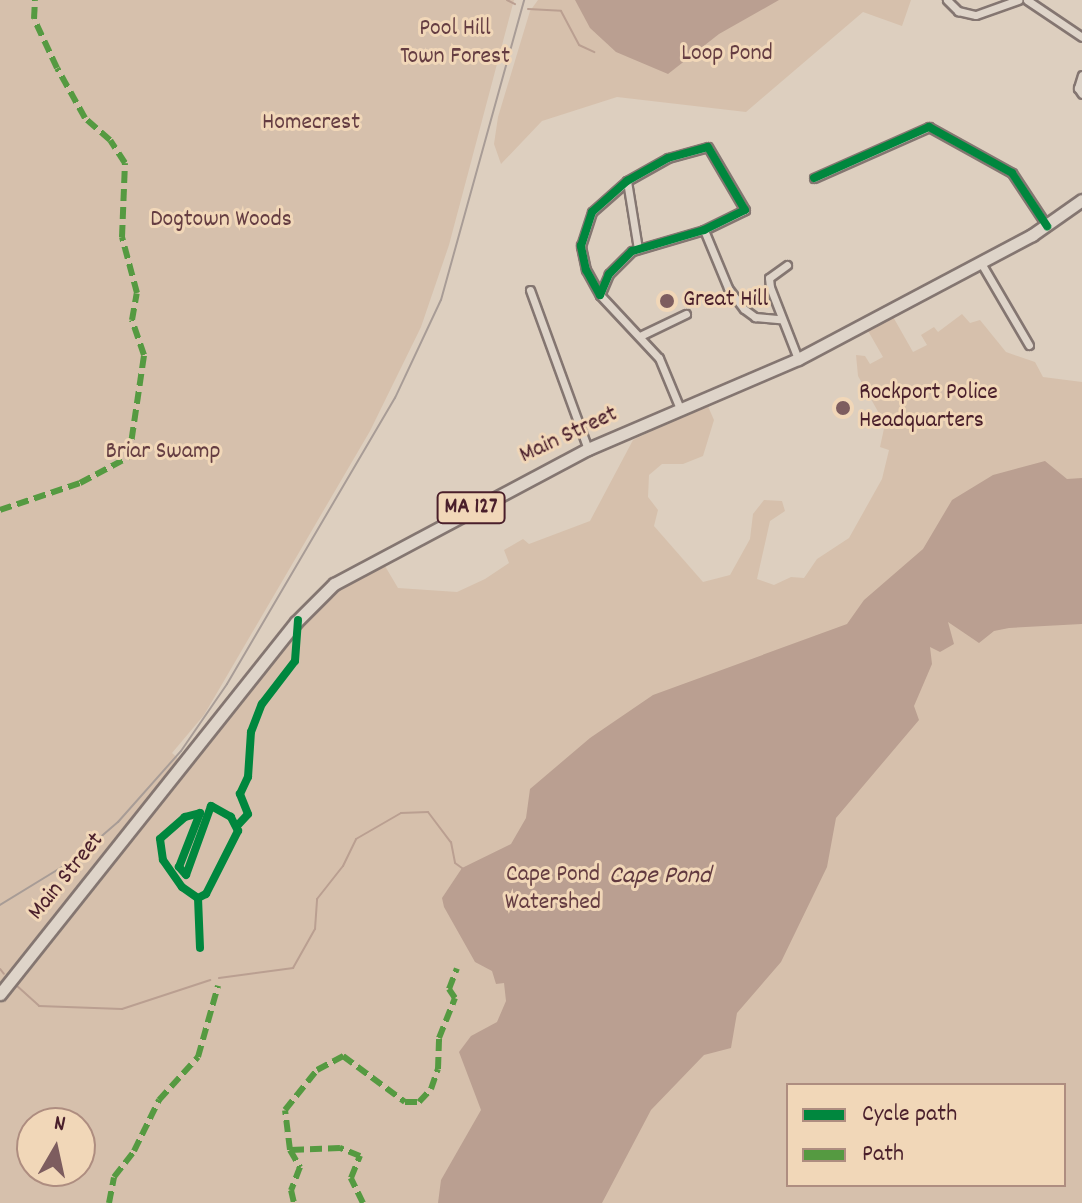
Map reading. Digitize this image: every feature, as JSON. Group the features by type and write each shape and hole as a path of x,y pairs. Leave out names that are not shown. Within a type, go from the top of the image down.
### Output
{"main road":[{"name":"Main Street","path":"0,994 314,602 362,566 588,449 798,359 981,263 1047,226 1082,200"}],"street":[{"path":"947,0 958,11 976,15 1018,0"},
{"path":"1027,0 1082,37"},
{"path":"1082,75 1078,88 1082,94"},
{"path":"814,178 929,127 1012,173 1047,226"},
{"path":"600,295 617,263 638,249 704,230 745,210 708,147 668,158 627,181 592,212 581,233 586,270 600,295 659,358 681,411"},
{"path":"627,181 638,249"},
{"path":"704,230 735,299 755,317 780,319"},
{"path":"981,263 1029,345"},
{"path":"787,265 769,278 780,319 798,359"},
{"path":"530,290 588,449"},
{"path":"640,336 686,314"}],"green space":[{"path":"0,0 514,0 449,245 421,327 370,431 204,715 172,753 188,767 312,611 346,582 382,561 398,588 457,592 485,579 509,563 504,550 523,539 529,544 590,521 633,440 707,404 714,420 703,456 683,464 662,464 649,475 648,497 658,510 654,526 703,582 730,575 750,539 753,514 764,500 782,501 785,511 770,521 757,579 774,585 791,577 804,578 817,559 849,538 882,479 889,450 880,447 885,424 858,376 856,355 865,356 870,364 883,357 867,329 892,315 913,352 927,345 921,335 934,327 938,332 962,314 970,323 980,320 1006,352 1035,362 1043,377 1082,382 1082,1203 0,1203"},
{"name":"Loop Pond","path":"538,0 911,0 902,26 863,12 746,112 617,97 542,121 501,164 494,144 498,117 530,11"}],"water":[{"name":"Loop Pond","path":"575,0 779,0 719,34 668,74 616,52 590,28"},
{"name":"Cape Pond","path":"1045,461 1067,479 1082,478 1082,624 1009,628 994,631 979,643 948,622 954,644 940,652 930,647 932,664 914,706 919,720 836,818 827,867 781,962 737,1013 731,1048 704,1055 651,1110 602,1203 438,1203 441,1180 481,1110 459,1052 471,1036 497,1022 506,1001 504,983 496,984 492,971 475,962 444,907 442,898 462,868 511,844 526,818 530,789 590,738 653,695 847,624 864,600 923,549 952,500 993,475"}],"waterway":[{"path":"507,0 515,4"},
{"path":"528,9 561,11 579,45 594,52"},
{"path":"219,978 293,968 315,929 317,899 343,866 356,839 401,813 428,812 451,842 455,863 462,868"},
{"path":"0,969 4,974"},
{"path":"16,985 39,1006 122,1009 210,980"}],"railway":[{"path":"0,905 75,859 118,822 181,751 227,684 395,398 441,300 524,0"}],"marked path":[{"path":"0,510 80,483 129,457 144,355 132,320 137,293 122,237 125,163 110,140 85,118 57,68 34,19 35,0"},
{"path":"363,1203 351,1178 360,1156 340,1148 290,1150 285,1110 317,1070 343,1056 405,1102 419,1102 431,1089 438,1069 439,1038 455,998 449,989 457,968"},
{"path":"109,1203 114,1177 134,1151 159,1100 198,1057 218,986"},
{"path":"290,1150 300,1167 291,1190 294,1203"}],"cycle path":[{"path":"814,178 929,127 1012,173 1047,226"},
{"path":"708,147 745,210 704,230 632,251 609,274 600,295 586,270 581,246 592,212 627,181 668,158 708,147"},
{"path":"237,826 248,814 240,794 248,777 251,732 262,704 295,661 298,620"},
{"path":"198,898 206,894 238,831 231,817 211,806 186,875 179,867 200,813 185,817 160,839 163,860 182,887 198,898 200,948"}],"place":[{"name":"Great Hill","path":"667,301"},
{"name":"Rockport Police Headquarters","path":"843,408"}],"park label":[{"name":"Pool Hill Town Forest","path":"455,44"},
{"name":"Homecrest","path":"311,124"},
{"name":"Dogtown Woods","path":"221,221"},
{"name":"Briar Swamp","path":"163,453"},
{"name":"Cape Pond Watershed","path":"553,890"}]}
